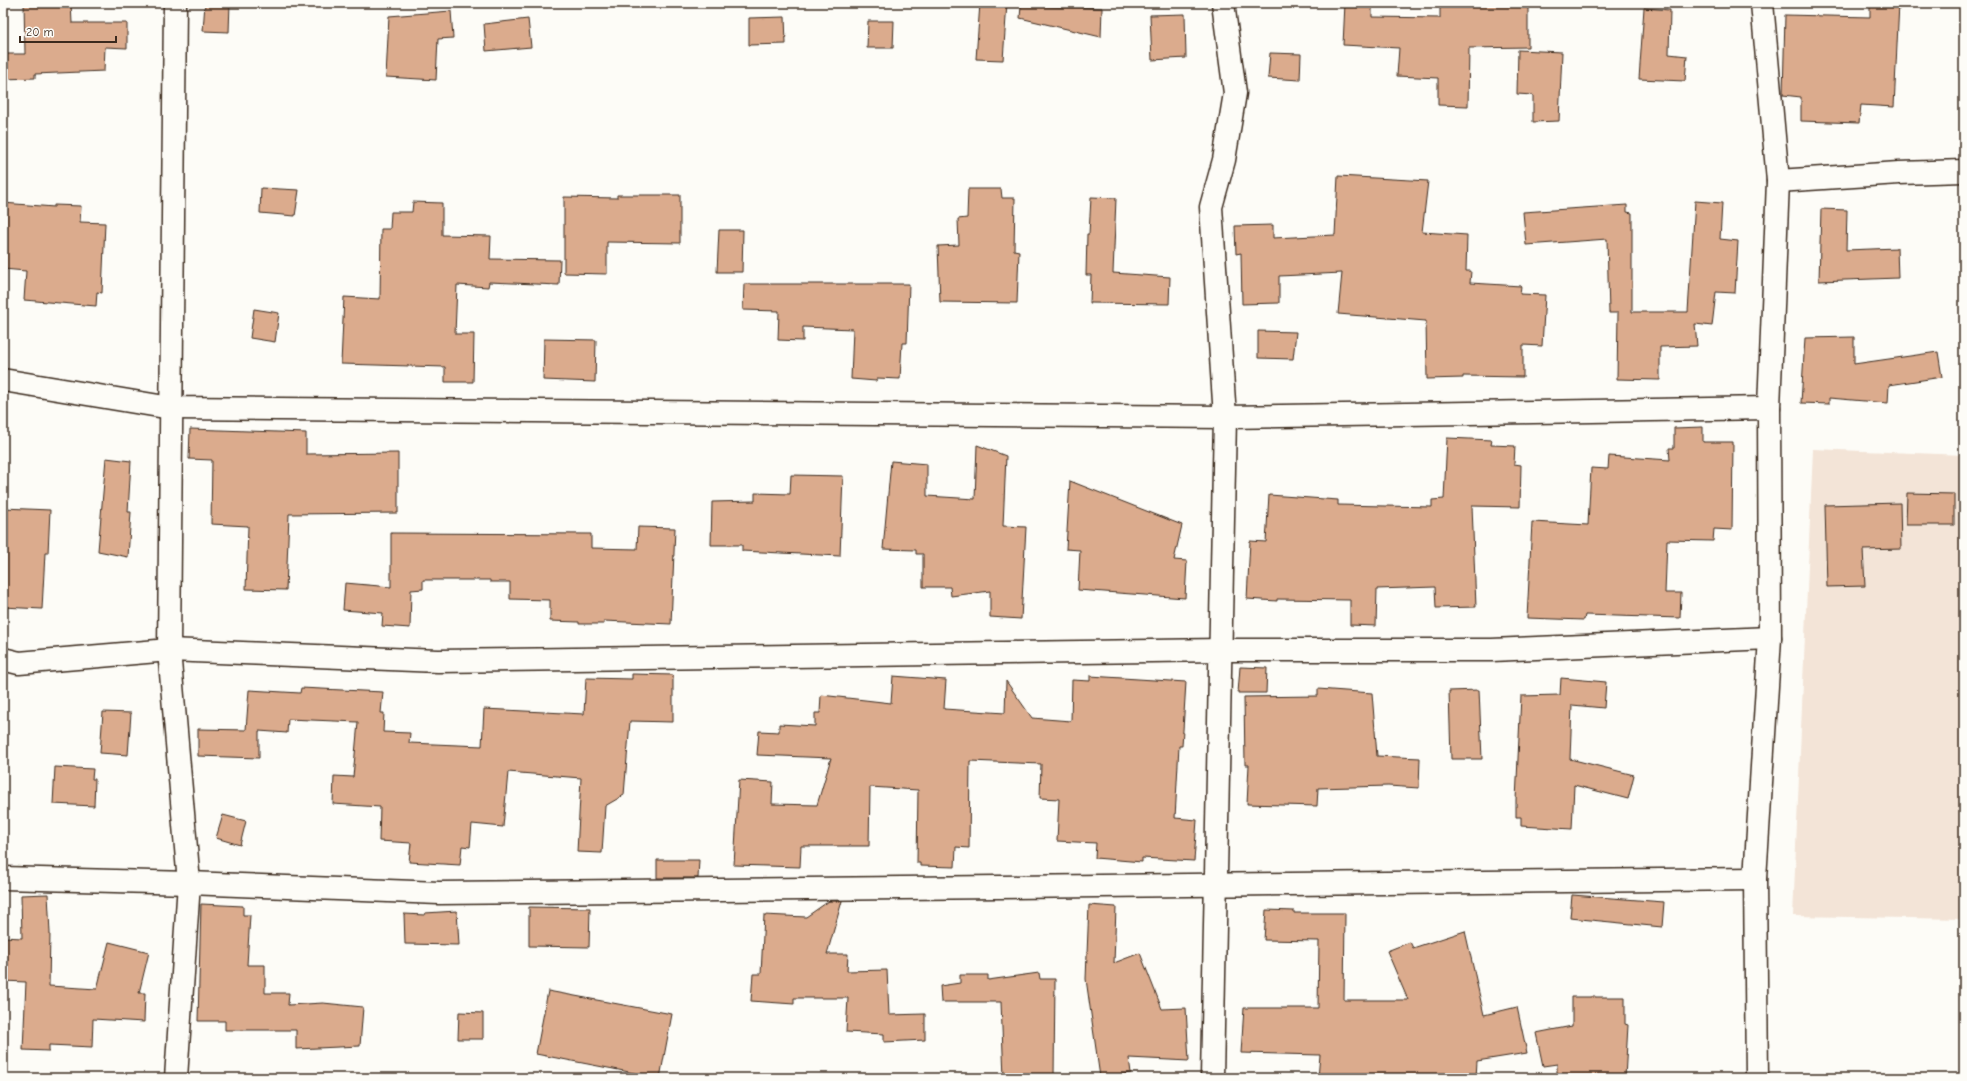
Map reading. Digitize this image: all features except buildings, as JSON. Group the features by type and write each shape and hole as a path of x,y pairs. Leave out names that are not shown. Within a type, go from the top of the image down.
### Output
{"street":[{"path":"175,3 168,650 189,883 176,1078"},
{"path":"1212,1078 1226,417 1211,207 1224,160 1235,93 1223,3"},
{"path":"1757,1078 1755,879 1770,638 1769,408 1778,181 1762,3"},
{"path":"1778,181 1899,173 1964,171"},
{"path":"3,380 171,408 1226,417 1769,408"},
{"path":"8,664 168,650 438,661 1221,650 1492,650 1770,638"},
{"path":"3,878 189,883 439,893 1755,879"}],"shaded area":[{"path":"1813,449 1964,455 1964,919 1793,916"}]}
